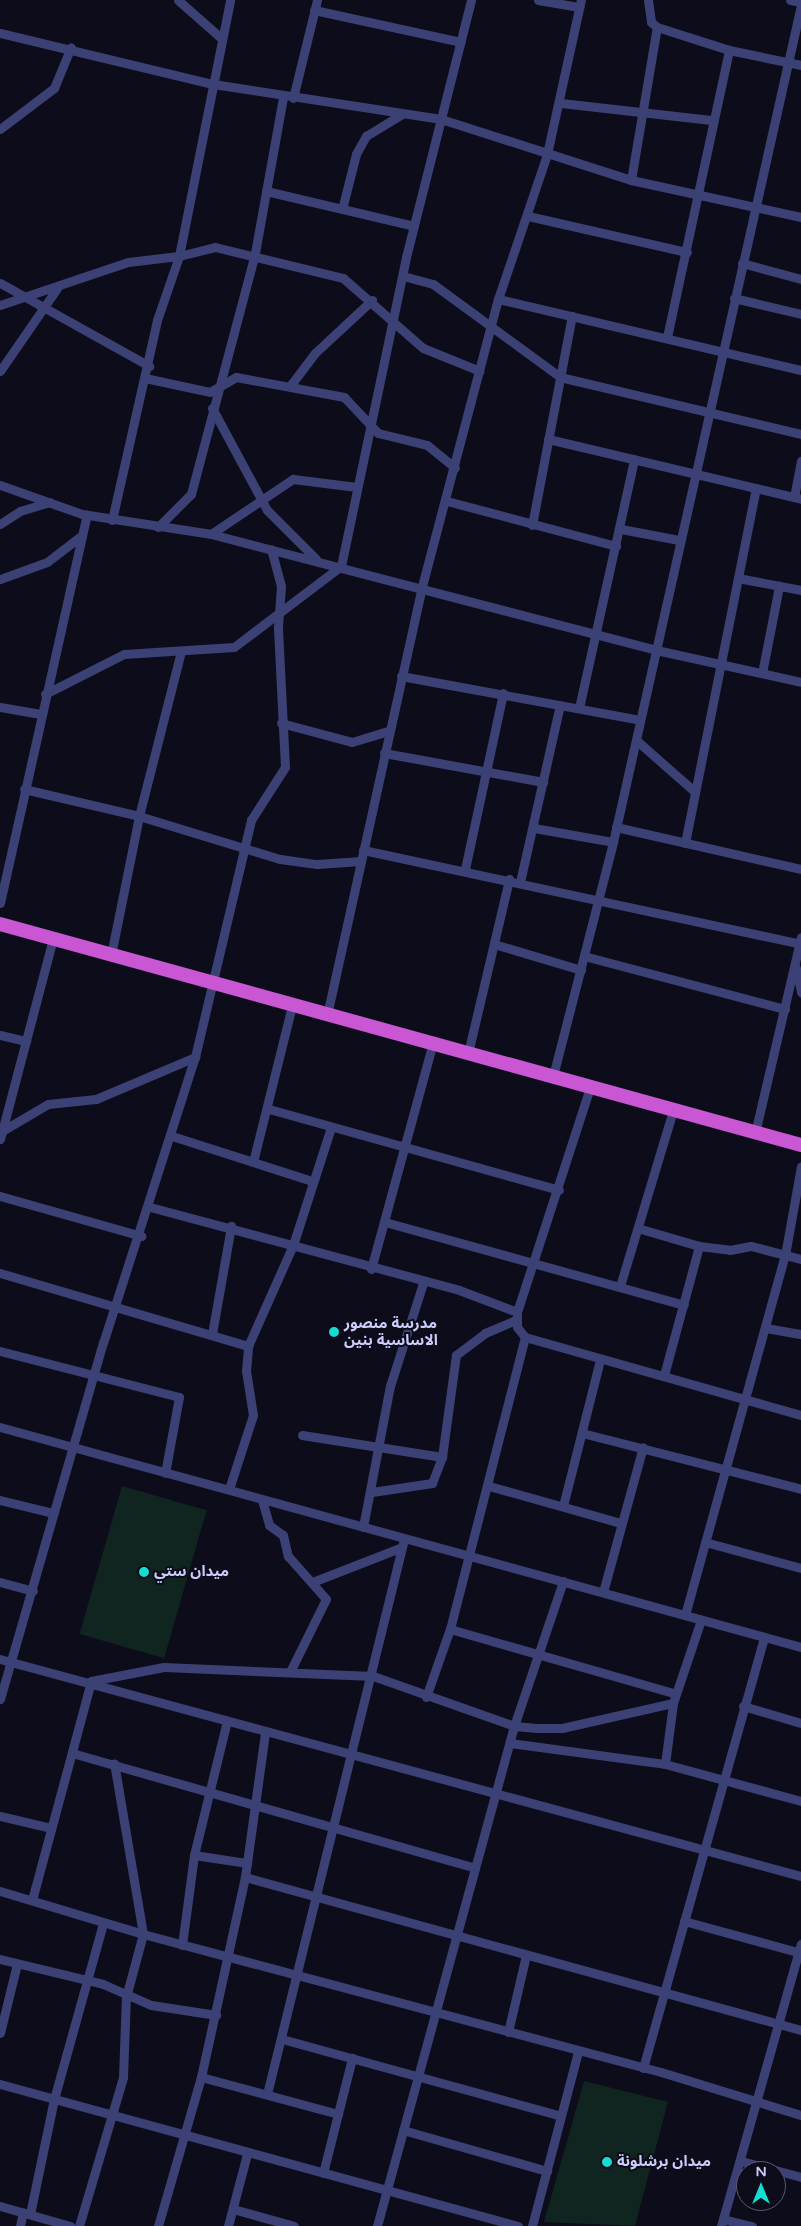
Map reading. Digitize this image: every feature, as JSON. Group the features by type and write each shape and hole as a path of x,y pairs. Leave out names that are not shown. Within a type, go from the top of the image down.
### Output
{"highway":[{"path":"0,924 801,1145"}],"street":[{"path":"178,0 220,37"},
{"path":"112,520 162,304 179,256 214,84 220,37 230,0"},
{"path":"293,98 317,0"},
{"path":"46,694 124,654 234,647 279,611 342,566 370,423 414,226 471,0"},
{"path":"327,1015 421,590 447,501 498,299 528,216 561,103 580,3 538,0"},
{"path":"648,0 651,22 657,27 729,50 801,65"},
{"path":"553,1076 613,842 754,207 789,62 801,4 790,0"},
{"path":"314,10 461,42"},
{"path":"631,180 657,27"},
{"path":"0,33 71,47 214,84 283,97 441,119 631,180 801,217"},
{"path":"0,129 54,88 71,47"},
{"path":"667,337 699,195 711,120 729,50"},
{"path":"158,527 191,494 215,391 255,253 283,97"},
{"path":"561,103 711,120"},
{"path":"342,209 356,154 366,136 402,114"},
{"path":"266,191 414,226"},
{"path":"528,216 687,252"},
{"path":"0,305 128,262 179,256 215,247 255,253 343,278 372,300 393,324 423,348 480,370"},
{"path":"742,263 801,278"},
{"path":"403,276 433,284 490,330 560,377 708,414 801,434"},
{"path":"0,283 42,310 148,366"},
{"path":"0,371 59,285"},
{"path":"734,298 801,314"},
{"path":"498,299 667,337 801,370"},
{"path":"290,386 315,353 372,300"},
{"path":"532,525 572,316"},
{"path":"146,378 215,391 236,377 344,397 382,435 427,445 455,468"},
{"path":"212,408 273,518 318,560"},
{"path":"548,439 797,498 801,461"},
{"path":"579,708 621,529 634,459"},
{"path":"211,534 293,479 357,487"},
{"path":"0,485 87,515 211,534 342,566 421,590 656,650 801,682"},
{"path":"685,843 756,488"},
{"path":"447,501 616,546"},
{"path":"0,524 20,511 50,502"},
{"path":"0,903 40,714 87,515"},
{"path":"621,529 679,540"},
{"path":"0,579 47,562 81,536"},
{"path":"0,1699 13,1662 53,1513 94,1373 141,1236 195,1057 215,983 243,848 251,820 282,776 286,754 281,723 279,611 281,586 271,549"},
{"path":"738,578 801,590"},
{"path":"762,673 779,586"},
{"path":"111,955 139,816 181,651"},
{"path":"401,676 503,693 640,720"},
{"path":"465,869 503,693"},
{"path":"520,882 534,828 560,705"},
{"path":"0,707 40,714"},
{"path":"281,723 352,742 389,731"},
{"path":"636,740 695,792"},
{"path":"384,753 543,782"},
{"path":"24,789 139,816 243,848 300,862 361,861"},
{"path":"616,827 801,869"},
{"path":"534,828 613,842"},
{"path":"363,850 465,869 598,901 800,942 755,1133"},
{"path":"468,1053 509,880"},
{"path":"1,1135 53,939"},
{"path":"494,944 581,970"},
{"path":"584,956 785,1009"},
{"path":"795,963 801,992"},
{"path":"254,1162 269,1109 292,1005"},
{"path":"0,1035 26,1041"},
{"path":"371,1269 406,1148 433,1043"},
{"path":"1,1135 48,1104 96,1100 195,1057"},
{"path":"372,1492 430,1484 442,1457 456,1355 485,1333 516,1316 536,1262 590,1087"},
{"path":"269,1109 559,1190"},
{"path":"620,1286 641,1229 673,1110"},
{"path":"229,1489 254,1415 246,1371 248,1346 293,1245 312,1181 331,1127"},
{"path":"172,1136 312,1181"},
{"path":"685,1615 723,1467 766,1328 785,1255 801,1166"},
{"path":"0,1196 141,1236"},
{"path":"150,1207 231,1226 371,1269 475,1295 516,1316 525,1337 489,1486 450,1629 426,1697"},
{"path":"385,1222 536,1262 684,1305"},
{"path":"212,1334 231,1226"},
{"path":"641,1229 699,1246 730,1250 750,1246 801,1259"},
{"path":"664,1375 699,1246"},
{"path":"0,1273 248,1346"},
{"path":"363,1526 372,1492 390,1386 424,1283"},
{"path":"766,1328 801,1334"},
{"path":"525,1337 600,1360 745,1396 801,1414"},
{"path":"0,1351 94,1373 179,1397 164,1473"},
{"path":"563,1506 600,1360"},
{"path":"0,1426 164,1473 229,1489 262,1500 363,1526 403,1543 469,1554 801,1647"},
{"path":"582,1434 723,1467 801,1489"},
{"path":"302,1435 379,1450 442,1457"},
{"path":"603,1592 643,1447"},
{"path":"489,1486 621,1523"},
{"path":"0,1500 53,1513"},
{"path":"262,1500 269,1525 283,1535 288,1556 325,1592 325,1607 290,1672"},
{"path":"705,1542 801,1568"},
{"path":"315,1581 403,1543"},
{"path":"267,2094 373,1676 403,1543"},
{"path":"377,2226 514,1726 541,1657 563,1581"},
{"path":"0,1582 32,1591"},
{"path":"665,1764 673,1703 701,1620"},
{"path":"450,1629 541,1657 676,1694"},
{"path":"643,2068 702,1849 724,1780 743,1706 764,1637"},
{"path":"0,1659 91,1681 227,1722 353,1753 495,1794 801,1876"},
{"path":"91,1681 164,1667 373,1676 426,1697 514,1726 562,1728 673,1703"},
{"path":"32,1900 91,1681"},
{"path":"743,1706 801,1723"},
{"path":"182,1945 194,1855 227,1722"},
{"path":"158,2226 185,2136 216,2015 245,1877 264,1732"},
{"path":"510,1743 665,1764 801,1801"},
{"path":"72,1753 114,1763 475,1868"},
{"path":"79,2226 123,2077 126,1996 143,1934 114,1763"},
{"path":"0,1816 51,1828"},
{"path":"194,1855 247,1863"},
{"path":"245,1877 457,1934 526,1956 801,2030"},
{"path":"0,1891 103,1923 228,1958 435,2011 578,2052 643,2068 801,2115"},
{"path":"684,1921 800,1950 781,2025 741,2161"},
{"path":"20,2226 26,2213 54,2099 103,1923"},
{"path":"508,2032 526,1956"},
{"path":"0,1959 114,1987 126,1996 151,2005 216,2015"},
{"path":"0,2033 17,1964"},
{"path":"282,2040 562,2116"},
{"path":"532,2226 578,2052"},
{"path":"322,2173 352,2058"},
{"path":"201,2077 338,2114"},
{"path":"0,2084 247,2154 518,2226"},
{"path":"403,2130 547,2172"},
{"path":"228,2226 247,2154"},
{"path":"786,2173 801,2177"},
{"path":"736,2177 722,2223 752,2226"},
{"path":"0,2206 70,2226"},
{"path":"233,2209 294,2226"}],"green space":[{"name":"ميدان ستي","path":"122,1486 207,1510 164,1658 80,1634"},
{"name":"ميدان برشلونة","path":"584,2081 668,2102 635,2226 544,2222"}],"place":[{"name":"مدرسة منصور الاساسية بنين","path":"334,1332"},
{"name":"ميدان ستي","path":"144,1572"},
{"name":"ميدان برشلونة","path":"607,2162"}]}
